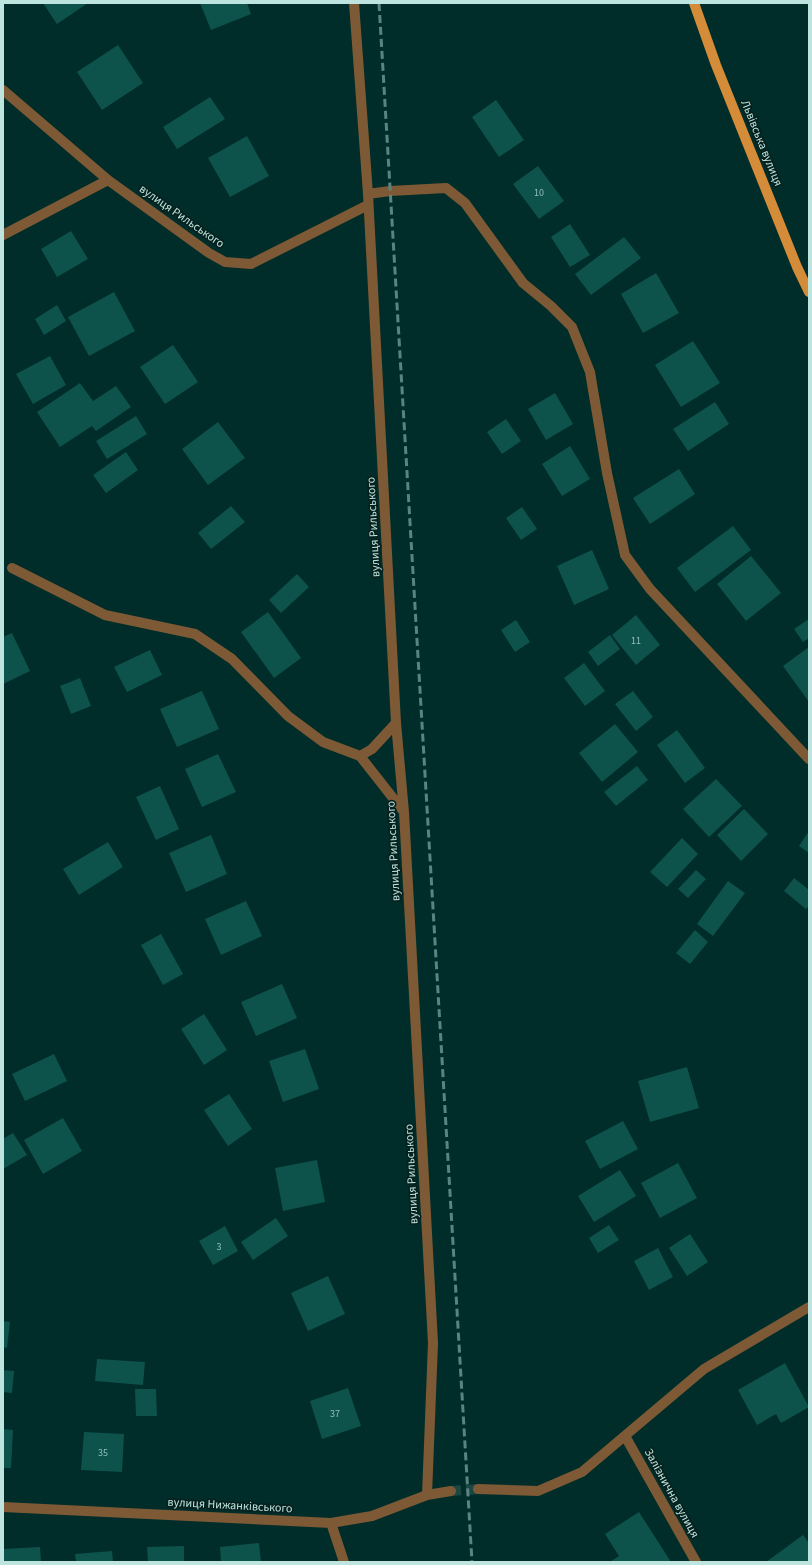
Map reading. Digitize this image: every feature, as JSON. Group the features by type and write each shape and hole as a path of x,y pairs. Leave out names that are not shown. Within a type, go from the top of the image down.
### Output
{"main road":[{"name":"Львівська вулиця","path":"694,3 716,65 809,292"}],"street":[{"name":"вулиця Рильського","path":"354,3 368,194 396,723 404,812 433,1343 428,1495"},
{"name":"вулиця Рильського","path":"3,90 108,180 209,253 224,262 251,264 368,205"},
{"path":"3,235 108,180"},
{"path":"368,194 390,191 446,188 466,203 522,283 551,306 572,327 590,372 607,473 625,555 650,589 809,759"},
{"path":"12,568 105,615 195,634 232,660 288,716 323,742 360,756 404,812"},
{"path":"360,756 372,748 396,723"},
{"path":"478,1489 538,1491 582,1472 704,1369 809,1307"},
{"name":"Залізнична вулиця","path":"625,1436 696,1562"},
{"name":"вулиця Нижанківського","path":"3,1507 331,1523 372,1516 428,1495 451,1491"},
{"path":"331,1523 344,1562"}],"building":[{"path":"43,3 88,3 57,24"},
{"path":"200,3 247,3 251,14 211,30"},
{"path":"118,45 143,83 102,110 77,72"},
{"path":"210,97 225,119 177,149 163,127"},
{"path":"496,100 524,140 499,157 472,117"},
{"path":"247,136 269,176 230,197 208,158"},
{"path":"538,166 564,201 539,219 513,184"},
{"path":"570,224 590,255 570,267 551,237"},
{"path":"71,231 88,259 57,277 41,249"},
{"path":"624,237 641,258 591,295 575,274"},
{"path":"656,273 679,313 643,333 621,294"},
{"path":"114,292 135,331 89,356 68,317"},
{"path":"57,305 66,321 44,335 35,319"},
{"path":"693,341 720,383 681,407 655,365"},
{"path":"173,345 198,382 165,404 140,367"},
{"path":"50,356 66,385 33,404 16,374"},
{"path":"80,383 93,401 116,386 131,407 96,431 92,426 60,447 37,412"},
{"path":"555,393 573,424 546,440 528,409"},
{"path":"715,402 729,424 688,451 673,429"},
{"path":"136,416 147,434 107,459 96,441"},
{"path":"506,419 521,441 502,454 487,432"},
{"path":"218,422 245,458 208,485 182,449"},
{"path":"570,446 590,479 562,496 542,464"},
{"path":"126,452 138,470 106,493 93,475"},
{"path":"679,469 695,494 650,524 633,498"},
{"path":"231,506 245,522 211,549 198,533"},
{"path":"522,507 537,529 521,540 506,518"},
{"path":"733,526 751,550 695,592 677,568"},
{"path":"592,550 609,589 574,605 557,566"},
{"path":"751,556 781,593 746,621 717,584"},
{"path":"297,574 309,587 281,613 269,600"},
{"path":"268,612 301,658 274,678 241,632"},
{"path":"636,615 660,645 636,665 612,635"},
{"path":"809,619 809,638 803,642 794,629"},
{"path":"516,620 530,642 515,652 501,630"},
{"path":"12,633 30,671 3,684 3,637"},
{"path":"610,635 620,649 598,666 588,652"},
{"path":"809,647 809,702 783,666"},
{"path":"150,650 162,675 127,692 114,667"},
{"path":"584,663 605,691 585,706 564,678"},
{"path":"80,678 91,706 71,714 60,686"},
{"path":"202,691 219,729 177,747 160,709"},
{"path":"633,691 653,717 636,731 615,704"},
{"path":"615,724 638,752 602,782 579,753"},
{"path":"677,730 705,768 685,783 657,745"},
{"path":"218,754 236,792 202,807 185,769"},
{"path":"637,766 648,780 616,806 604,792"},
{"path":"716,779 742,806 709,837 683,809"},
{"path":"160,786 179,829 156,840 136,797"},
{"path":"744,809 768,834 741,861 717,835"},
{"path":"809,831 809,853 799,846"},
{"path":"211,835 227,874 186,892 169,853"},
{"path":"682,838 698,854 667,887 650,872"},
{"path":"108,842 123,867 79,895 63,869"},
{"path":"696,870 706,879 688,898 678,889"},
{"path":"794,878 809,890 809,906 806,909 784,891"},
{"path":"728,881 745,893 713,936 697,924"},
{"path":"246,901 262,936 221,955 205,919"},
{"path":"695,930 708,942 690,964 676,953"},
{"path":"161,934 183,974 163,985 141,945"},
{"path":"282,984 297,1018 256,1036 241,1002"},
{"path":"204,1014 227,1050 204,1065 181,1029"},
{"path":"305,1049 319,1089 283,1102 269,1061"},
{"path":"54,1054 67,1081 25,1101 12,1074"},
{"path":"687,1067 699,1108 650,1122 638,1081"},
{"path":"229,1094 252,1129 228,1146 204,1110"},
{"path":"63,1118 82,1151 43,1174 24,1140"},
{"path":"623,1121 638,1149 600,1169 585,1141"},
{"path":"13,1133 27,1155 3,1169 3,1139"},
{"path":"317,1160 325,1202 283,1211 275,1168"},
{"path":"678,1163 697,1198 660,1218 641,1183"},
{"path":"620,1170 636,1196 594,1222 578,1196"},
{"path":"276,1218 288,1236 253,1260 241,1242"},
{"path":"609,1225 619,1240 598,1253 589,1238"},
{"path":"225,1226 238,1251 213,1265 199,1241"},
{"path":"690,1234 708,1262 687,1276 669,1248"},
{"path":"658,1248 673,1277 649,1290 634,1261"},
{"path":"328,1276 345,1314 308,1331 291,1293"},
{"path":"3,1321 10,1322 7,1348 3,1347"},
{"path":"97,1359 145,1362 143,1385 95,1381"},
{"path":"785,1363 809,1407 781,1423 776,1414 757,1425 738,1390"},
{"path":"3,1370 14,1371 12,1393 3,1392"},
{"path":"348,1388 361,1426 322,1439 310,1401"},
{"path":"135,1389 156,1389 157,1416 136,1416"},
{"path":"3,1429 13,1430 11,1468 3,1468"},
{"path":"84,1432 124,1434 122,1472 81,1470"},
{"path":"639,1512 671,1562 610,1562 619,1556 605,1534"},
{"path":"803,1535 809,1543 809,1562 766,1562"},
{"path":"259,1543 261,1562 221,1562 220,1547"},
{"path":"184,1546 184,1562 148,1562 147,1547"},
{"path":"40,1547 41,1562 3,1562 3,1549"},
{"path":"112,1551 113,1562 76,1562 75,1554"}],"tunnel":[{"path":"451,1491 478,1489"}],"railway":[{"path":"379,3 472,1562"}]}
